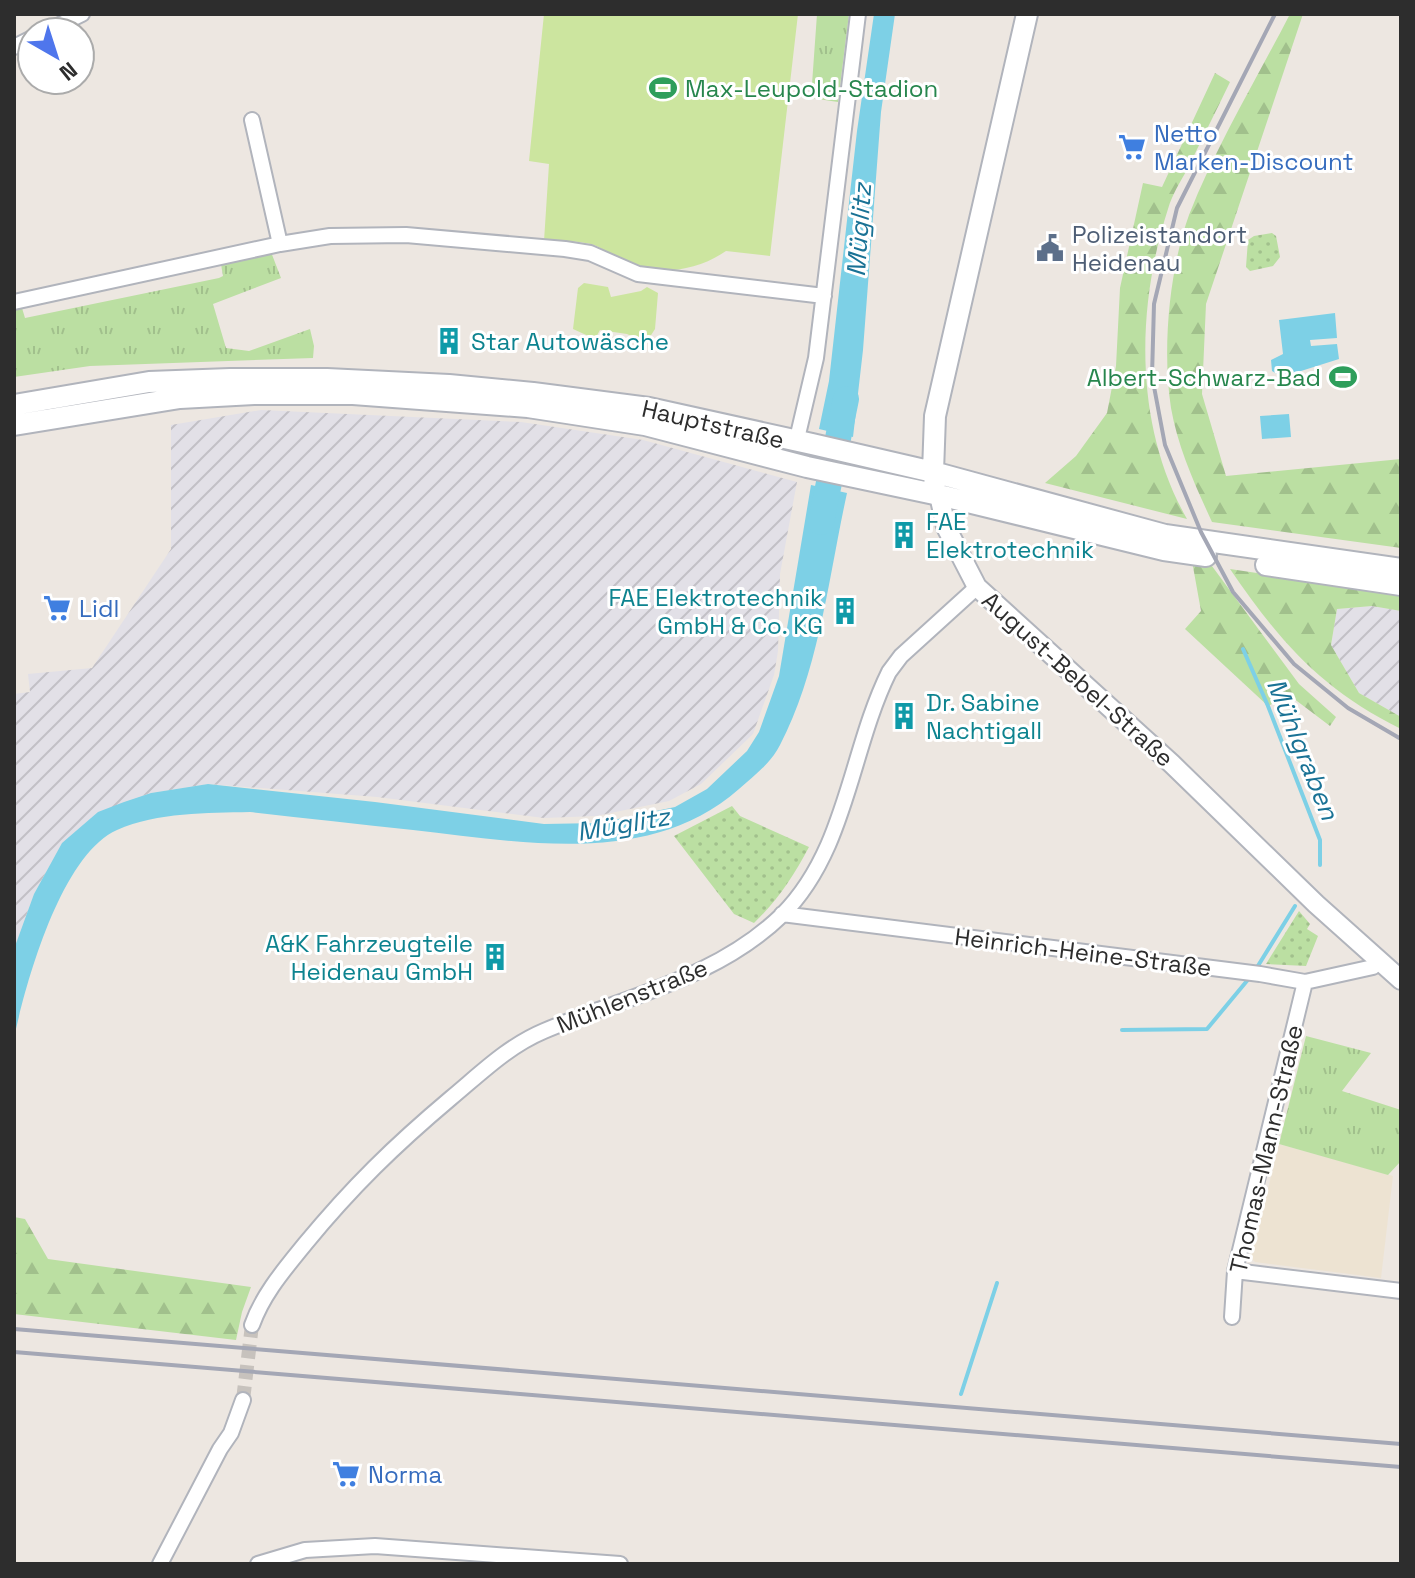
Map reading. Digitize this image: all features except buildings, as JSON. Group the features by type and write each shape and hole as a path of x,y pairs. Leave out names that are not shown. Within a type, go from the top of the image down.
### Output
{"main road":[{"name":"August-Bebel-Straße","path":"939,495 933,472 935,416 1027,14"},
{"name":"Hauptstraße","path":"14,405 149,382 327,379 449,385 649,408 933,472 1165,535 1401,569"},
{"name":"Hauptstraße","path":"14,425 180,398 254,394 368,395 528,407 645,425 807,467 939,495 1164,550 1401,585"}],"street":[{"path":"804,444 858,14"},
{"path":"252,120 280,244"},
{"path":"14,302 280,244 369,234 565,249 590,253 638,274 824,296"},
{"name":"August-Bebel-Straße","path":"939,495 946,527 977,587 1172,764 1329,917 1401,980"},
{"name":"Mühlenstraße","path":"252,1325 268,1291 363,1177 502,1055 544,1031 699,973 744,947 782,914 801,893 825,850 889,672 901,656 977,587"},
{"name":"Heinrich-Heine-Straße","path":"782,914 1305,982 1373,967 1379,961"},
{"name":"Thomas-Mann-Straße","path":"1232,1317 1235,1271 1305,982"},
{"path":"1235,1271 1401,1291"},
{"path":"160,1564 231,1433 243,1400"},
{"path":"258,1564 305,1550 375,1546 532,1561 620,1564"},
{"path":"344,1564 347,1547"}],"shaded area":[{"path":"261,410 521,422 643,440 797,482 780,574 778,651 774,675 753,734 701,784 669,801 596,816 544,818 377,797 208,784 151,793 124,802 62,843 34,894 14,949 14,694 30,692 28,674 92,668 171,549 171,425"},
{"path":"1372,606 1401,611 1401,717 1359,693 1331,645 1337,609"},
{"path":"1279,1144 1393,1176 1381,1278 1255,1262 1251,1258"}],"green space":[{"name":"Max-Leupold-Stadion","path":"544,14 798,14 770,256 726,251 691,267 652,270 626,264 588,243 544,241 549,164 529,161"},
{"path":"817,14 849,14 838,102 811,98"},
{"path":"1290,14 1303,14 1206,304 1202,394 1226,476 1401,459 1401,548 1212,522 1174,423 1168,385 1167,336 1172,285 1182,237 1211,164"},
{"path":"1215,73 1230,82 1170,204 1157,247 1146,326 1149,406 1157,445 1187,519 1045,483 1076,456 1107,413 1116,366 1120,288 1143,183 1162,187"},
{"path":"1272,233 1276,236 1280,257 1273,266 1250,271 1246,267 1248,240"},
{"path":"271,252 281,278 213,304 226,348 249,351 310,329 313,358 90,366 14,377 14,310 22,308 25,318 219,278 223,276 221,264"},
{"path":"584,283 608,287 611,297 647,287 658,293 655,329 646,343 627,334 600,330 595,339 573,329 578,288"},
{"path":"1192,561 1209,562 1299,684 1336,717 1330,726 1289,695 1268,706 1185,629 1201,611"},
{"path":"1230,569 1401,594 1401,611 1372,606 1337,609 1331,645 1359,693 1401,717 1401,729 1348,698 1304,661 1266,619"},
{"path":"732,806 740,816 809,847 784,888 754,923 734,914 674,836"},
{"path":"1299,911 1310,924 1307,929 1318,936 1306,966 1266,964"},
{"path":"1306,1036 1371,1053 1342,1091 1401,1110 1401,1161 1388,1175 1279,1144"},
{"path":"14,1217 25,1219 48,1259 251,1287 236,1340 14,1314"}],"water":[{"path":"874,14 895,14 881,112 863,350 853,437 819,429 829,381 857,131"},
{"path":"1335,313 1337,338 1310,340 1311,346 1337,344 1339,359 1282,377 1272,371 1271,360 1283,354 1279,320"},
{"path":"1289,414 1291,437 1262,439 1260,416"},
{"path":"811,485 847,493 814,654 804,686 772,758 739,789 704,814 665,830 625,840 583,844 497,840 250,812 183,815 133,824 117,830 97,844 79,865 63,892 37,954 14,1038 14,949 34,894 62,843 98,812 124,802 151,793 208,784 544,824 599,823 675,807 707,789 747,751 759,732 779,676"}],"waterway":[{"name":"Müglitz","path":"821,522 846,399"},
{"name":"Mühlgraben","path":"1243,649 1320,840 1320,865"},
{"name":"Mühlgraben","path":"1256,969 1295,906"},
{"name":"Mühlgraben","path":"1122,1030 1207,1029 1251,976"},
{"name":"Mühlgraben","path":"961,1394 997,1283"}],"tunnel":[{"path":"243,1400 252,1325"}],"railway":[{"path":"1275,14 1177,208 1154,304 1152,376 1165,445 1201,532 1233,592 1294,664 1348,708 1401,739"},
{"path":"14,1329 1401,1444"},
{"path":"14,1352 1401,1467"}],"place":[{"name":"Max-Leupold-Stadion","path":"663,88"},
{"name":"Netto Marken-Discount","path":"1132,147"},
{"name":"Polizeistandort Heidenau","path":"1050,248"},
{"name":"Star Autowäsche","path":"449,341"},
{"name":"Albert-Schwarz-Bad","path":"1343,377"},
{"name":"FAE Elektrotechnik","path":"904,535"},
{"name":"Lidl","path":"57,608"},
{"name":"FAE Elektrotechnik GmbH & Co. KG","path":"845,611"},
{"name":"Dr. Sabine Nachtigall","path":"904,716"},
{"name":"A&K Fahrzeugteile Heidenau GmbH","path":"495,957"},
{"name":"Norma","path":"346,1474"}]}
